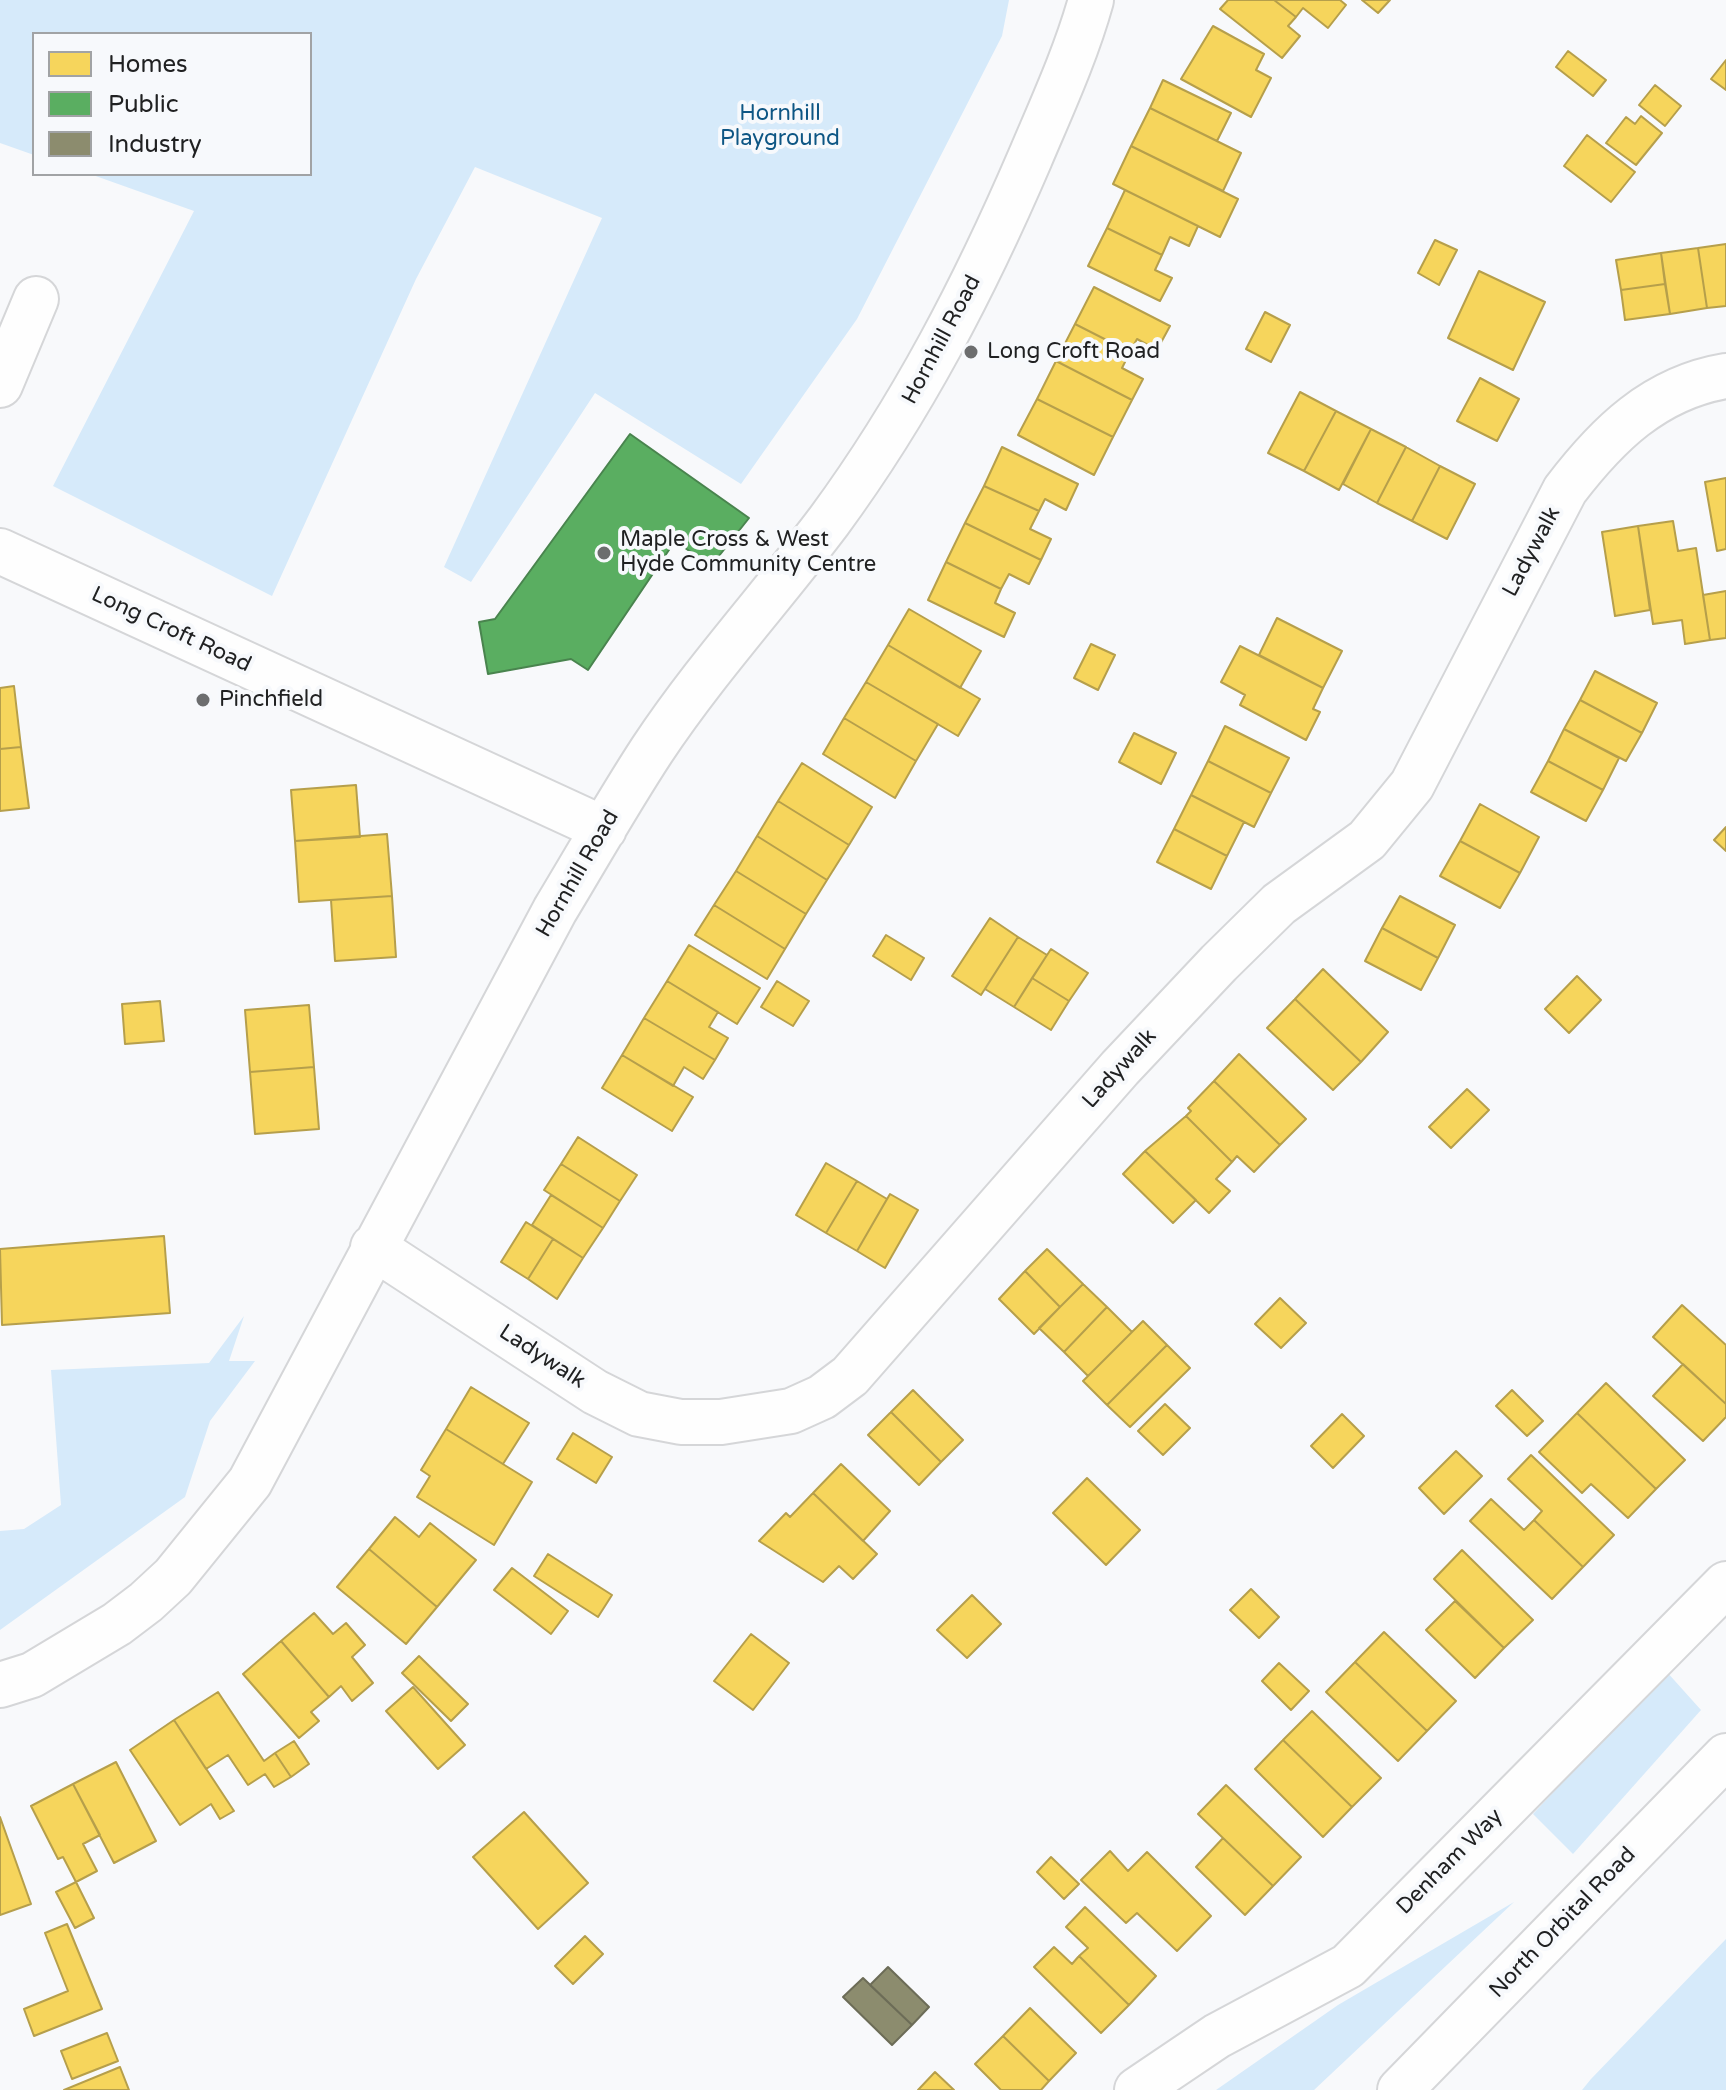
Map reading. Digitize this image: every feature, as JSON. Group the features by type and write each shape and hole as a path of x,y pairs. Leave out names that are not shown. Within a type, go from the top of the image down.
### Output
{"street":[{"name":"Hornhill Road","path":"0,1685 32,1675 117,1624 173,1577 250,1482 555,910 653,748 829,521 891,432 930,367 1019,183 1065,76 1091,0"},
{"path":"0,385 36,299"},
{"name":"Ladywalk","path":"373,1247 595,1392 639,1414 681,1422 721,1422 791,1411 822,1397 850,1376 1120,1068 1219,963 1279,904 1367,840 1390,816 1412,785 1565,490 1587,461 1662,395 1689,384 1726,376"},
{"name":"Long Croft Road","path":"0,551 604,829"},
{"name":"Denham Way","path":"1137,2090 1217,2036 1348,1966 1726,1584"},
{"name":"North Orbital Road","path":"1400,2090 1726,1756"}],"green space":[{"name":"Hornhill Playground","path":"0,0 1009,0 1002,36 857,319 741,484 595,393 471,582 444,567 602,218 475,167 416,279 272,596 53,486 194,211 96,176 312,176 312,32 32,32 32,154 0,143"},
{"path":"244,1316 229,1361 255,1361 210,1421 185,1497 0,1630 0,1531 24,1529 61,1505 51,1370 209,1363"},
{"path":"1666,1671 1701,1710 1573,1854 1533,1814"},
{"path":"1514,1902 1314,2090 1216,2090 1338,2005"},
{"path":"1726,1939 1726,2090 1582,2090 1591,2079"}],"building: Homes":[{"path":"1228,0 1274,0 1296,17 1288,26 1300,36 1282,58 1220,9"},
{"path":"1274,0 1340,0 1346,5 1328,28 1303,8 1296,17"},
{"path":"1362,0 1390,0 1378,13"},
{"path":"1213,26 1264,54 1256,70 1271,78 1251,117 1181,79"},
{"path":"1568,51 1606,80 1593,96 1556,67"},
{"path":"1726,60 1726,90 1711,79"},
{"path":"1163,80 1231,113 1217,141 1150,108"},
{"path":"1655,85 1681,106 1665,126 1639,105"},
{"path":"1150,108 1241,153 1223,191 1131,146"},
{"path":"1641,116 1662,133 1636,165 1606,143 1626,117 1635,124"},
{"path":"1587,135 1635,172 1611,202 1564,166"},
{"path":"1131,146 1238,199 1220,237 1113,184"},
{"path":"1125,190 1198,226 1189,246 1170,237 1162,255 1107,228"},
{"path":"1107,228 1162,255 1155,270 1172,278 1160,301 1088,266"},
{"path":"1435,240 1457,250 1439,285 1418,273"},
{"path":"1726,244 1726,306 1707,308 1698,248"},
{"path":"1698,248 1707,308 1670,314 1661,253"},
{"path":"1661,253 1665,284 1621,290 1616,260"},
{"path":"1479,271 1545,302 1513,370 1448,338"},
{"path":"1665,284 1670,314 1625,320 1621,290"},
{"path":"1094,287 1170,326 1157,350 1137,339 1130,352 1075,324"},
{"path":"1265,312 1290,325 1271,362 1246,349"},
{"path":"1075,324 1130,352 1122,368 1143,379 1132,400 1056,361"},
{"path":"1056,361 1132,400 1113,437 1037,399"},
{"path":"1480,378 1519,399 1497,441 1457,421"},
{"path":"1300,392 1336,411 1304,471 1268,453"},
{"path":"1037,399 1113,437 1094,475 1018,435"},
{"path":"1336,411 1371,429 1339,490 1304,471"},
{"path":"1371,429 1406,447 1377,503 1343,484"},
{"path":"1002,447 1078,484 1066,510 1045,499 1039,511 984,486"},
{"path":"1406,447 1440,466 1412,521 1377,503"},
{"path":"1440,466 1475,484 1447,539 1412,521"},
{"path":"1726,478 1726,549 1717,551 1705,482"},
{"path":"984,486 1039,511 1030,529 1051,539 1041,560 965,523"},
{"path":"1673,521 1678,551 1696,548 1710,640 1685,644 1682,620 1653,624 1638,526"},
{"path":"965,523 1041,560 1029,584 1009,574 1001,589 946,562"},
{"path":"1638,526 1650,610 1615,616 1602,532"},
{"path":"946,562 1001,589 995,603 1015,613 1004,637 928,600"},
{"path":"1726,591 1726,638 1710,640 1703,595"},
{"path":"909,609 981,651 960,688 888,645"},
{"path":"1277,618 1342,651 1323,688 1259,655"},
{"path":"1091,644 1115,655 1098,690 1074,678"},
{"path":"888,645 980,699 958,736 866,682"},
{"path":"1240,646 1323,688 1313,709 1320,712 1306,740 1240,705 1245,695 1221,682"},
{"path":"1595,671 1657,703 1642,733 1580,700"},
{"path":"866,682 938,724 916,761 844,718"},
{"path":"14,686 21,747 0,749 0,688"},
{"path":"1580,700 1642,733 1626,761 1564,729"},
{"path":"844,718 916,761 895,798 823,754"},
{"path":"1225,726 1289,758 1271,793 1208,761"},
{"path":"1564,729 1619,758 1603,790 1548,761"},
{"path":"1134,733 1176,753 1161,784 1119,762"},
{"path":"21,747 29,808 0,811 0,749"},
{"path":"1208,761 1271,793 1254,827 1191,795"},
{"path":"1548,761 1603,790 1586,821 1531,792"},
{"path":"802,763 872,807 849,845 778,801"},
{"path":"356,785 360,837 295,841 291,790"},
{"path":"1191,795 1244,822 1227,856 1174,829"},
{"path":"778,801 849,845 827,880 757,836"},
{"path":"1480,804 1539,837 1520,873 1460,841"},
{"path":"1726,827 1726,851 1714,840"},
{"path":"1174,829 1227,856 1211,889 1157,862"},
{"path":"387,834 392,896 299,902 295,841"},
{"path":"757,836 827,880 806,914 736,871"},
{"path":"1460,841 1520,873 1500,908 1440,876"},
{"path":"736,871 806,914 785,949 714,905"},
{"path":"392,896 396,957 335,961 331,900"},
{"path":"1400,896 1455,925 1438,958 1382,928"},
{"path":"714,905 785,949 767,979 695,935"},
{"path":"990,918 1018,937 981,995 952,976"},
{"path":"1382,928 1438,958 1421,990 1365,961"},
{"path":"886,935 924,958 911,980 873,956"},
{"path":"1018,937 1047,955 1014,1007 985,989"},
{"path":"689,945 760,988 737,1024 667,981"},
{"path":"1051,949 1088,973 1069,1001 1032,978"},
{"path":"1323,969 1388,1032 1361,1062 1295,999"},
{"path":"1577,976 1601,1000 1569,1033 1545,1009"},
{"path":"1032,978 1069,1001 1051,1030 1014,1007"},
{"path":"667,981 718,1012 709,1027 728,1038 715,1060 644,1018"},
{"path":"777,981 809,1001 793,1026 761,1007"},
{"path":"1295,999 1361,1062 1333,1090 1267,1028"},
{"path":"160,1001 164,1041 125,1044 122,1004"},
{"path":"309,1005 314,1067 250,1072 245,1010"},
{"path":"644,1018 715,1060 703,1079 684,1067 673,1086 622,1055"},
{"path":"1239,1054 1306,1119 1280,1145 1214,1081"},
{"path":"622,1055 693,1097 672,1131 602,1088"},
{"path":"314,1067 319,1129 255,1134 250,1072"},
{"path":"1214,1081 1280,1145 1254,1172 1237,1156 1232,1162 1186,1116 1191,1111 1188,1108"},
{"path":"1467,1089 1489,1110 1451,1148 1429,1127"},
{"path":"1186,1116 1232,1162 1216,1179 1230,1191 1209,1213 1145,1151"},
{"path":"578,1137 637,1175 620,1201 561,1164"},
{"path":"1145,1151 1196,1200 1173,1223 1123,1174"},
{"path":"826,1163 857,1181 826,1233 796,1215"},
{"path":"561,1164 620,1201 603,1228 544,1190"},
{"path":"857,1181 887,1199 857,1251 826,1233"},
{"path":"890,1194 918,1210 885,1268 857,1251"},
{"path":"551,1195 603,1228 583,1258 532,1225"},
{"path":"526,1222 553,1239 528,1279 501,1262"},
{"path":"164,1236 170,1313 2,1325 0,1249"},
{"path":"553,1239 583,1258 557,1299 528,1279"},
{"path":"1047,1249 1083,1284 1060,1307 1025,1271"},
{"path":"1025,1271 1060,1307 1034,1334 999,1299"},
{"path":"1083,1284 1107,1307 1064,1352 1039,1328"},
{"path":"1280,1298 1306,1323 1281,1348 1255,1324"},
{"path":"1682,1305 1726,1345 1726,1404 1653,1337"},
{"path":"1107,1307 1132,1332 1088,1376 1064,1352"},
{"path":"1143,1321 1167,1345 1107,1405 1083,1381"},
{"path":"1167,1345 1190,1368 1130,1427 1107,1405"},
{"path":"1683,1364 1726,1404 1726,1417 1703,1441 1653,1396"},
{"path":"1606,1383 1685,1460 1656,1489 1577,1413"},
{"path":"471,1387 529,1423 503,1464 446,1429"},
{"path":"913,1390 963,1440 941,1462 891,1412"},
{"path":"1512,1390 1543,1421 1527,1436 1496,1406"},
{"path":"1165,1404 1190,1428 1163,1455 1138,1431"},
{"path":"891,1412 941,1462 919,1485 868,1435"},
{"path":"1577,1413 1656,1489 1628,1518 1591,1484 1582,1493 1539,1452"},
{"path":"1342,1414 1364,1436 1333,1468 1311,1446"},
{"path":"446,1429 532,1482 494,1545 417,1497 430,1476 421,1470"},
{"path":"573,1433 612,1457 596,1483 557,1459"},
{"path":"1456,1451 1482,1476 1444,1514 1419,1488"},
{"path":"1531,1455 1614,1535 1583,1567 1534,1520 1542,1511 1508,1479"},
{"path":"841,1464 890,1511 863,1541 813,1493"},
{"path":"1087,1478 1140,1530 1106,1565 1053,1513"},
{"path":"813,1493 877,1554 853,1579 839,1566 823,1582 759,1541 786,1513 790,1517"},
{"path":"1491,1499 1524,1530 1534,1520 1583,1567 1552,1599 1470,1521"},
{"path":"395,1517 419,1537 430,1523 476,1560 437,1607 369,1549"},
{"path":"369,1549 437,1607 406,1644 337,1587"},
{"path":"1462,1550 1533,1620 1504,1648 1434,1579"},
{"path":"548,1554 612,1595 598,1617 534,1576"},
{"path":"512,1568 568,1611 551,1634 494,1590"},
{"path":"1251,1589 1279,1617 1259,1638 1230,1610"},
{"path":"972,1595 1001,1624 967,1658 937,1630"},
{"path":"1455,1601 1504,1648 1475,1678 1426,1630"},
{"path":"314,1613 333,1634 346,1623 365,1645 352,1657 373,1683 352,1701 341,1686 329,1697 281,1641"},
{"path":"1384,1632 1456,1701 1427,1731 1355,1662"},
{"path":"751,1634 789,1663 753,1710 714,1681"},
{"path":"281,1641 329,1697 311,1712 319,1721 299,1738 243,1674"},
{"path":"419,1656 468,1704 451,1721 402,1673"},
{"path":"1355,1662 1427,1731 1398,1761 1326,1692"},
{"path":"1279,1663 1309,1691 1291,1710 1262,1681"},
{"path":"413,1687 465,1745 438,1769 386,1711"},
{"path":"218,1692 264,1761 275,1753 291,1777 274,1787 265,1774 248,1785 228,1755 206,1769 174,1720"},
{"path":"1312,1711 1381,1778 1352,1807 1283,1740"},
{"path":"174,1720 234,1811 220,1819 211,1804 180,1825 130,1750"},
{"path":"1283,1740 1352,1807 1323,1837 1255,1769"},
{"path":"294,1741 309,1764 291,1777 275,1753"},
{"path":"116,1762 156,1841 114,1863 73,1784"},
{"path":"73,1784 100,1835 83,1844 97,1871 76,1882 63,1857 58,1859 31,1806"},
{"path":"1226,1785 1301,1857 1273,1886 1198,1814"},
{"path":"524,1812 588,1883 538,1929 473,1857"},
{"path":"0,1817 31,1904 0,1915"},
{"path":"1223,1838 1273,1886 1245,1915 1196,1867"},
{"path":"1110,1851 1128,1871 1147,1852 1211,1916 1177,1951 1137,1913 1126,1923 1081,1880"},
{"path":"1051,1857 1079,1884 1064,1899 1037,1872"},
{"path":"76,1882 94,1918 75,1928 56,1892"},
{"path":"1085,1907 1156,1976 1129,2005 1079,1956 1088,1948 1066,1927"},
{"path":"67,1924 102,2009 34,2036 24,2009 68,1991 45,1933"},
{"path":"585,1936 603,1954 573,1984 555,1966"},
{"path":"1054,1947 1072,1964 1079,1956 1129,2005 1101,2033 1034,1967"},
{"path":"1030,2008 1076,2053 1049,2081 1003,2036"},
{"path":"107,2033 118,2061 72,2079 61,2051"},
{"path":"1003,2036 1049,2081 1041,2090 1001,2090 975,2064"},
{"path":"120,2067 129,2090 64,2090"},
{"path":"935,2072 954,2090 918,2090"}],"building: Public":[{"name":"Maple Cross & West Hyde Community Centre","path":"630,434 749,518 711,566 675,541 588,670 571,659 488,674 479,622 495,619"}],"building: Industry":[{"path":"888,1967 929,2007 912,2025 870,1985"},
{"path":"863,1978 912,2025 892,2045 843,1997"}],"place":[{"name":"Long Croft Road","path":"971,352"},
{"name":"Maple Cross & West Hyde Community Centre","path":"604,553"},
{"name":"Pinchfield","path":"203,700"}]}
